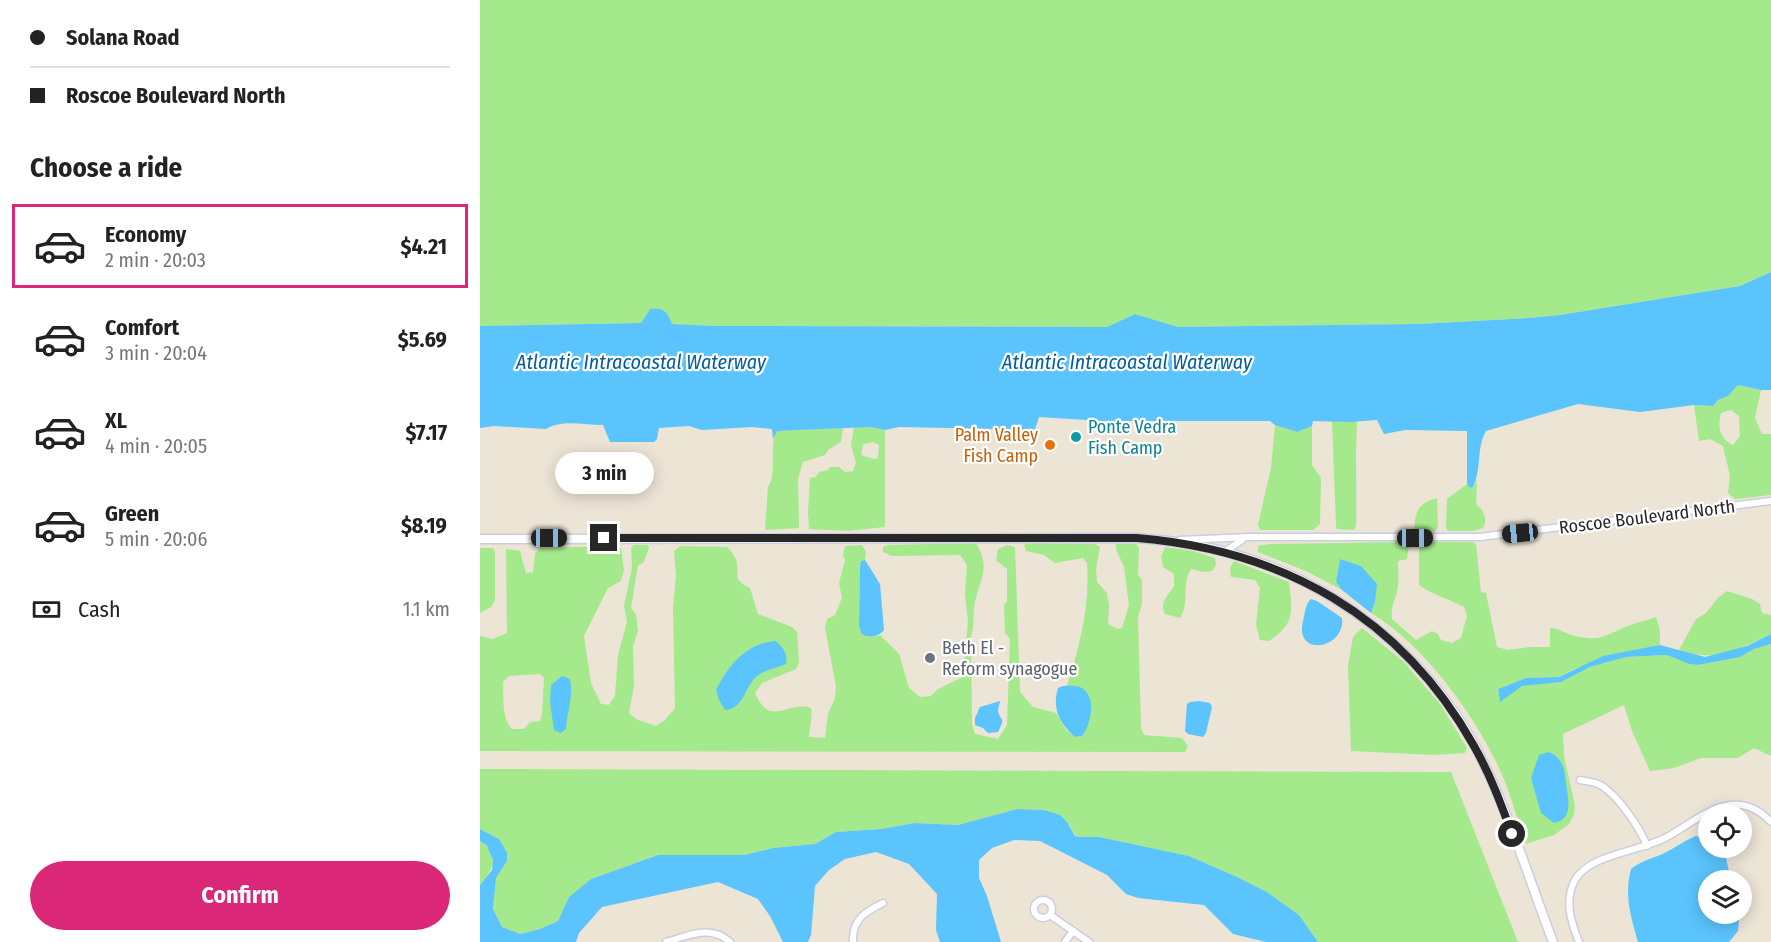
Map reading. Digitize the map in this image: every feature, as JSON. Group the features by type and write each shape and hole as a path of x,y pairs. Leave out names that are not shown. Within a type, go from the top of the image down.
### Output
{"street":[{"name":"Roscoe Boulevard North","path":"480,539 1137,538 1164,540 1250,537 1480,537 1771,501"},
{"path":"1226,551 1250,537"},
{"path":"1164,540 1226,551 1271,566 1330,596 1374,627 1422,672 1463,728 1486,769 1553,942"},
{"path":"1580,780 1597,783 1606,789 1638,826 1647,846"},
{"path":"1579,942 1570,917 1569,903 1572,888 1587,866 1601,859 1647,846 1713,810 1728,806 1753,808 1771,822"},
{"path":"853,942 854,928 859,917 884,903"},
{"path":"1050,915 1089,942"},
{"path":"1065,942 1073,931"},
{"path":"666,942 707,932 719,934 730,942"}],"green space":[{"path":"480,0 1771,0 1771,272 1740,286 1560,315 1419,324 1178,327 1135,314 1107,327 716,326 672,324 650,309 641,323 480,326"},
{"path":"1738,385 1761,390 1755,418 1762,434 1771,434 1771,495 1735,499 1728,493 1730,476 1723,446 1710,439 1699,441 1694,405 1713,406 1718,400 1728,396","holes":["1731,410 1739,416 1740,436 1733,445 1722,436 1721,413"]},
{"path":"1332,420 1357,421 1356,526 1354,530 1337,529 1336,526"},
{"path":"1275,425 1297,432 1312,426 1312,465 1321,478 1320,524 1313,530 1260,530 1258,525 1271,468"},
{"path":"854,427 885,430 885,527 847,531 809,529 810,478 816,477 819,472 828,470 830,467 839,467 845,472 853,471 856,463 851,445","holes":["873,442 879,445 878,458 861,455 863,444"]},
{"path":"843,428 841,442 828,450 825,455 803,462 798,479 799,528 765,530 776,431"},
{"path":"1477,480 1476,504 1484,515 1483,528 1473,531 1448,531 1446,528 1447,499 1467,484 1470,488 1473,487"},
{"path":"1437,498 1438,528 1435,531 1416,531 1414,529 1419,508"},
{"path":"1407,542 1409,546 1407,559 1398,561 1398,585 1392,619 1416,640 1432,631 1438,634 1441,640 1452,643 1461,638 1467,616 1464,607 1419,585 1419,549 1425,542 1472,542 1476,544 1481,592 1486,593 1497,647 1508,650 1550,647 1550,628 1576,636 1594,638 1656,617 1660,630 1660,645 1574,669 1559,677 1526,678 1498,689 1500,701 1522,685 1561,682 1590,667 1626,657 1667,655 1689,664 1698,665 1740,657 1754,649 1771,644 1771,756 1754,748 1738,758 1701,758 1674,768 1650,771 1632,731 1624,705 1563,734 1564,756 1575,806 1574,814 1569,824 1554,835 1525,844 1507,787 1484,739 1469,714 1432,667 1392,627 1371,613 1375,602 1361,566 1340,560 1336,582 1342,590 1306,571 1258,552 1258,546 1269,544"},
{"path":"976,543 981,553 984,569 974,608 971,637 972,724 975,734 998,739 1007,725 1010,639 1005,633 1004,605 1007,601 1007,569 996,560 998,549 1007,545 1015,547 1020,692 1033,707 1056,713 1066,730 1075,737 1082,736 1076,686 1067,686 1083,625 1087,595 1087,563 1083,558 1055,563 1044,555 1026,551 1024,545 1027,543 1095,544 1100,547 1096,569 1097,582 1107,593 1108,624 1118,629 1122,628 1129,605 1124,567 1116,544 1136,544 1139,548 1138,575 1142,580 1142,604 1138,617 1141,728 1144,735 1182,738 1188,746 1185,752 480,751 480,636 492,639 507,633 506,549 520,551 526,573 533,572 535,554 540,548 616,546 621,548 624,570 621,581 608,588 584,636 591,683 601,704 609,705 615,696 618,655 627,622 624,606 632,568 631,548 634,545 648,545 643,563 638,565 631,608 636,615 638,631 633,646 634,686 629,713 636,719 656,726 665,720 675,708 673,607 676,576 674,551 680,546 727,547 736,560 738,579 750,588 758,614 792,627 797,632 799,662 796,669 762,683 755,693 761,704 773,711 794,707 811,708 809,737 825,738 828,714 835,698 836,686 825,628 827,619 835,615 842,598 839,583 845,560 843,555 845,546 862,545 866,552 865,560 861,561 860,566 859,626 861,633 870,637 880,635 899,654 909,688 920,697 931,696 938,689 963,677 968,621 965,594 967,565 960,555 892,556 883,552 883,547","holes":["776,641 770,669 758,675 748,685","540,674 544,678 540,721 530,722 524,729 512,729 506,719 503,682 509,676"]},
{"path":"1165,547 1193,551 1215,558 1216,565 1212,571 1203,572 1191,569 1186,581 1185,607 1180,618 1165,614 1163,610 1165,599 1174,586 1174,574 1163,567 1161,557"},
{"path":"480,548 493,548 495,552 495,600 491,607 480,613"},
{"path":"1234,561 1289,582 1291,609 1288,622 1269,641 1260,640 1256,625 1260,588 1255,580 1231,577 1230,568"},
{"path":"1727,591 1760,604 1762,613 1771,615 1771,634 1748,645 1715,655 1691,654 1679,650 1696,619 1706,613"},
{"path":"1362,628 1403,661 1440,704 1467,748 1465,753 1433,755 1351,751 1348,666 1353,637"},
{"path":"480,769 1451,772 1518,942 1318,942 1299,915 1267,892 1237,877 1189,856 1099,837 1076,836 1067,822 1044,810 1017,809 958,825 915,823 881,829 836,832 815,844 773,848 744,855 658,855 591,879 569,897 558,921 520,934 502,927 493,909 496,878 507,861 499,839 480,829"},
{"path":"480,841 491,852 493,863 480,885"}],"water":[{"name":"Atlantic Intracoastal Waterway","path":"1771,272 1771,390 1738,385 1728,396 1718,400 1713,406 1694,405 1640,412 1578,404 1486,431 1481,444 1476,480 1470,488 1467,484 1467,431 1405,430 1384,434 1377,420 1313,421 1312,426 1297,432 1275,425 1270,421 1102,421 1039,417 1032,433 1017,438 1016,435 996,435 996,429 899,427 885,430 870,427 777,431 773,439 772,429 752,427 702,430 689,426 659,428 657,439 654,442 610,442 603,425 566,423 546,429 494,426 480,428 480,326 641,323 650,309 664,311 672,324 716,326 1107,327 1135,314 1178,327 1419,324 1560,315 1740,286"},
{"path":"1340,559 1361,566 1377,584 1371,613 1342,590 1336,582"},
{"path":"865,560 880,584 884,630 873,636 861,633 859,626 860,566 861,561"},
{"path":"1311,599 1342,618 1341,629 1336,637 1321,645 1312,644 1302,633 1305,609"},
{"path":"1771,634 1771,644 1754,649 1740,657 1698,665 1689,664 1667,655 1626,657 1590,667 1561,682 1522,686 1500,702 1498,689 1526,678 1559,677 1603,656 1660,645 1705,657 1747,646"},
{"path":"776,641 784,651 786,664 756,677 740,702 731,709 725,710 716,690 727,672 747,651"},
{"path":"562,676 570,679 571,692 566,729 561,733 554,730 550,702 551,685"},
{"path":"1063,686 1082,688 1090,698 1090,719 1082,736 1075,737 1058,715 1056,695 1058,688"},
{"path":"1000,701 998,710 1002,721 998,732 988,733 975,725 975,718 980,707"},
{"path":"1199,701 1210,703 1212,707 1203,737 1188,734 1185,731 1187,704"},
{"path":"1549,752 1558,758 1563,766 1568,801 1565,818 1554,823 1541,813 1531,778 1539,755"},
{"path":"1017,809 1044,810 1060,815 1075,836 1099,837 1189,856 1237,877 1267,892 1299,915 1318,942 1266,942 1233,934 1204,905 1138,898 1126,894 1107,875 1040,841 1014,840 992,848 979,860 979,878 1001,942 940,942 936,930 937,894 909,864 876,852 845,859 829,870 815,886 811,935 808,942 783,942 770,916 758,899 718,882 602,907 579,933 576,942 480,942 480,885 492,870 493,860 487,846 480,841 480,829 499,839 507,853 507,861 496,878 493,909 502,927 520,934 558,921 569,897 591,879 658,855 744,855 773,848 815,844 836,832 881,829 915,823 958,825"},
{"path":"1698,836 1698,858 1726,858 1729,870 1698,870 1698,924 1739,924 1738,931 1729,942 1638,942 1628,897 1631,869"}],"place":[{"name":"Ponte Vedra Fish Camp","path":"1076,437"},
{"name":"Palm Valley Fish Camp","path":"1050,445"},
{"name":"Beth El - Reform synagogue","path":"930,658"}],"route":[{"path":"604,538 1137,538 1183,543 1249,558 1296,577 1346,606 1411,660 1451,708 1475,748 1496,791 1512,834"}]}
